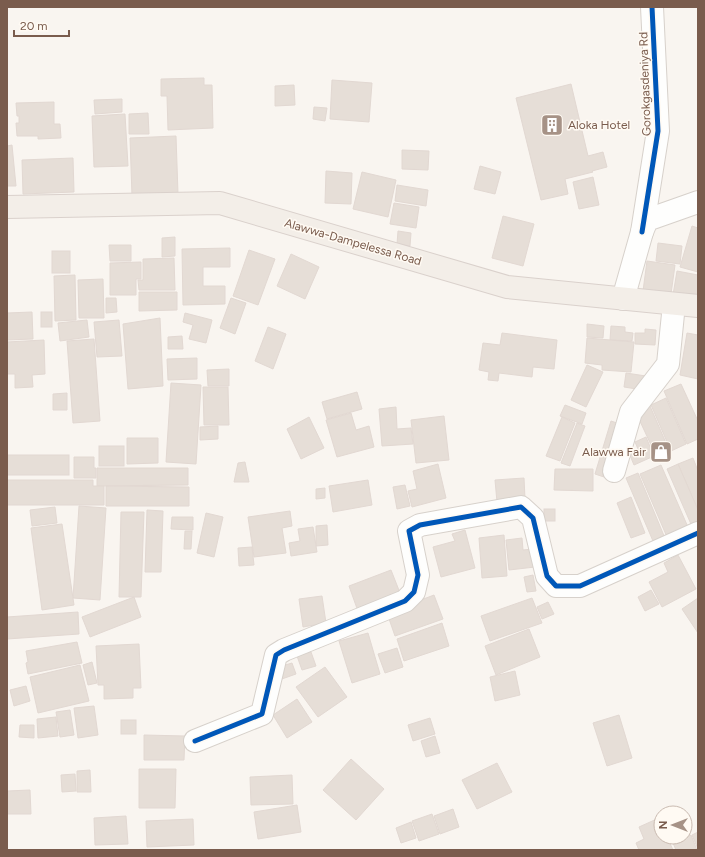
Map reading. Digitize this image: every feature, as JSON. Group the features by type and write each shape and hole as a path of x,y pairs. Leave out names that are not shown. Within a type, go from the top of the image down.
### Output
{"main road":[{"name":"Alawwa-Dampelessa Road","path":"7,207 220,203 507,287 698,306"}],"street":[{"name":"Gorokgasdeniya Rd","path":"623,299 642,232 658,131 652,7"},
{"path":"642,232 647,220 698,202"},
{"path":"614,471 631,412 668,364 674,304"},
{"path":"195,741 262,714 276,655 280,652 405,601 414,592 418,575 409,531 420,525 521,507 533,518 547,576 556,586 580,586 698,533"}],"building":[{"path":"204,78 204,85 212,85 213,128 168,130 167,96 161,96 161,79"},
{"path":"332,80 372,83 369,122 330,119"},
{"name":"Aloka Hotel","path":"571,84 588,156 603,152 607,167 565,179 568,194 541,200 516,98"},
{"path":"294,85 295,105 275,106 275,86"},
{"path":"122,99 122,112 95,114 94,100"},
{"path":"54,102 54,124 60,124 61,138 38,139 38,136 17,136 16,123 19,123 19,116 17,116 16,103"},
{"path":"314,107 327,108 325,121 313,119"},
{"path":"148,113 149,134 129,134 129,114"},
{"path":"125,114 128,166 94,167 92,116"},
{"path":"176,136 178,194 132,196 130,138"},
{"path":"12,145 16,186 7,186 7,146"},
{"path":"402,150 429,151 428,170 402,169"},
{"path":"73,158 74,192 23,194 22,160"},
{"path":"480,166 501,172 495,194 474,189"},
{"path":"326,171 352,173 351,204 325,203"},
{"path":"362,172 396,180 388,217 353,209"},
{"path":"593,177 599,205 579,209 573,182"},
{"path":"397,185 428,190 426,206 395,201"},
{"path":"394,203 419,207 416,228 390,224"},
{"path":"503,216 534,224 523,266 492,258"},
{"path":"692,226 698,228 698,272 680,267"},
{"path":"398,231 411,233 410,246 397,244"},
{"path":"175,237 175,256 162,257 162,238"},
{"path":"658,243 682,246 680,264 656,261"},
{"path":"109,245 131,245 131,261 110,261"},
{"path":"230,248 230,267 203,267 203,286 225,286 225,304 183,305 182,249"},
{"path":"249,250 275,259 258,305 233,296"},
{"path":"52,251 70,251 70,273 52,273"},
{"path":"291,254 319,267 305,299 277,286"},
{"path":"174,258 175,290 139,290 138,280 143,280 143,259"},
{"path":"647,261 675,265 671,294 643,291"},
{"path":"141,262 141,279 136,279 136,295 110,295 110,263"},
{"path":"677,271 698,275 698,300 673,295"},
{"path":"75,275 76,320 55,321 54,276"},
{"path":"103,279 104,318 79,318 78,280"},
{"path":"139,292 177,292 177,310 139,311"},
{"path":"106,298 116,298 117,312 106,313"},
{"path":"231,298 246,303 235,334 220,328"},
{"path":"32,312 33,339 7,340 7,313"},
{"path":"41,312 52,312 52,327 41,327"},
{"path":"185,313 212,320 206,343 189,339 193,325 183,322"},
{"path":"160,318 163,386 128,389 123,324"},
{"path":"87,320 89,337 60,341 58,323"},
{"path":"119,320 122,356 97,357 94,322"},
{"path":"587,324 604,326 603,338 587,337"},
{"path":"611,326 625,327 625,332 633,333 632,341 610,340"},
{"path":"268,327 286,334 273,369 255,361"},
{"path":"645,329 656,330 655,345 635,344 635,333 645,333"},
{"path":"502,333 557,340 554,369 533,367 532,377 499,373 498,381 488,380 489,372 479,370 483,343 500,345"},
{"path":"687,333 698,335 698,379 680,375"},
{"path":"182,336 183,349 168,349 168,337"},
{"path":"587,338 634,342 631,372 602,370 602,365 585,363"},
{"path":"94,339 100,421 73,423 67,341"},
{"path":"44,340 45,374 32,375 33,387 15,388 15,374 7,374 7,342"},
{"path":"197,358 197,379 168,380 167,359"},
{"path":"587,365 603,372 586,407 571,400"},
{"path":"229,369 229,386 208,386 207,370"},
{"path":"626,373 646,376 643,390 624,387"},
{"path":"171,383 201,385 196,464 166,462"},
{"path":"681,384 698,421 698,439 687,444 664,391"},
{"path":"203,387 228,387 229,425 204,425"},
{"path":"357,392 362,409 327,419 322,402"},
{"path":"67,393 67,410 53,410 53,394"},
{"path":"666,398 686,444 671,451 651,405"},
{"path":"565,405 586,413 582,424 560,416"},
{"path":"650,406 670,452 657,458 639,419"},
{"path":"396,407 397,429 411,428 413,444 382,446 379,409"},
{"path":"351,413 356,430 369,426 374,447 337,457 326,420"},
{"path":"444,416 449,460 416,463 411,420"},
{"path":"309,417 324,448 301,459 287,429"},
{"path":"562,417 575,423 560,461 546,456"},
{"path":"611,421 620,424 604,477 595,474"},
{"path":"577,423 585,426 570,466 561,463"},
{"path":"218,426 218,439 200,440 200,427"},
{"path":"646,437 654,456 634,465 629,453 638,449 635,442"},
{"path":"127,438 158,438 158,463 127,464"},
{"path":"99,446 124,446 124,466 99,466"},
{"path":"7,455 69,455 69,475 7,475"},
{"path":"74,457 94,457 96,478 74,478"},
{"path":"693,458 698,471 698,510 678,464"},
{"path":"245,462 249,482 234,482 238,463"},
{"path":"438,464 446,498 412,507 408,491 417,489 413,471"},
{"path":"678,464 698,510 698,529 694,531 667,469"},
{"path":"661,465 691,534 670,544 640,474"},
{"path":"97,468 188,468 188,485 97,486"},
{"path":"555,469 593,469 593,491 554,490"},
{"path":"638,473 667,543 656,548 626,478"},
{"path":"524,478 525,499 497,502 495,480"},
{"path":"7,480 93,480 93,486 104,486 104,505 7,505"},
{"path":"368,480 372,505 333,512 329,486"},
{"path":"405,485 410,506 397,509 393,487"},
{"path":"106,486 189,487 189,506 106,506"},
{"path":"325,488 325,498 316,499 316,489"},
{"path":"631,497 645,533 631,538 617,503"},
{"path":"79,506 106,508 100,600 73,598"},
{"path":"55,507 57,523 32,526 30,510"},
{"path":"544,509 555,509 555,521 544,521"},
{"path":"147,510 163,511 161,572 145,572"},
{"path":"290,511 292,526 282,528 286,553 254,557 248,517"},
{"path":"121,512 144,512 141,597 119,597"},
{"path":"206,513 223,517 214,557 197,553"},
{"path":"172,517 193,517 193,530 171,529"},
{"path":"62,524 74,605 42,610 31,528"},
{"path":"327,525 328,545 316,546 316,526"},
{"path":"313,527 317,552 291,556 289,543 300,541 298,529"},
{"path":"465,530 475,568 441,577 433,547 455,541 452,534"},
{"path":"185,531 192,531 191,549 184,549"},
{"path":"504,535 507,576 482,578 479,538"},
{"path":"522,538 523,550 533,549 535,567 509,570 506,540"},
{"path":"252,547 254,565 239,566 238,548"},
{"path":"678,555 696,589 662,607 649,582 668,572 664,563"},
{"path":"391,570 402,598 359,614 349,586"},
{"path":"533,575 536,591 527,592 524,577"},
{"path":"651,590 659,604 645,611 638,597"},
{"path":"434,595 443,619 395,636 387,613"},
{"path":"322,596 326,623 303,627 299,599"},
{"path":"134,597 141,617 90,637 82,617"},
{"path":"532,598 542,623 490,641 481,616"},
{"path":"698,598 698,633 682,609"},
{"path":"548,602 554,614 542,619 537,607"},
{"path":"78,612 79,634 7,639 7,617"},
{"path":"442,623 449,646 404,661 397,639"},
{"path":"529,629 540,657 496,675 485,646"},
{"path":"368,633 380,674 352,683 339,641"},
{"path":"77,642 82,663 28,674 26,651"},
{"path":"139,644 141,688 133,688 133,698 104,699 104,685 98,685 96,646"},
{"path":"397,648 403,667 385,673 378,654"},
{"path":"311,652 316,666 302,670 297,656"},
{"path":"92,662 97,683 88,685 83,665"},
{"path":"292,663 296,674 279,680 275,668"},
{"path":"80,665 89,701 38,713 30,677"},
{"path":"325,667 347,697 318,717 296,687"},
{"path":"515,671 520,695 495,701 490,677"},
{"path":"26,686 30,701 14,706 10,690"},
{"path":"297,699 312,722 287,738 273,715"},
{"path":"94,706 98,735 78,738 74,708"},
{"path":"70,710 74,735 60,737 56,712"},
{"path":"619,715 632,758 607,766 593,723"},
{"path":"56,717 58,736 38,738 37,719"},
{"path":"430,718 435,734 413,741 408,725"},
{"path":"121,720 136,720 136,734 121,734"},
{"path":"20,725 34,725 34,738 19,737"},
{"path":"144,735 185,736 184,760 144,760"},
{"path":"435,736 440,753 426,757 421,741"},
{"path":"351,759 384,789 356,820 323,790"},
{"path":"497,763 512,792 477,809 462,780"},
{"path":"139,769 176,769 175,808 139,808"},
{"path":"90,770 91,792 77,792 77,771"},
{"path":"75,774 76,791 62,792 61,775"},
{"path":"292,775 293,804 251,805 250,777"},
{"path":"30,790 31,814 7,814 7,791"},
{"path":"297,805 301,832 258,839 254,812"},
{"path":"453,809 459,827 440,834 434,816"},
{"path":"432,814 439,834 419,841 412,821"},
{"path":"126,816 128,844 95,845 94,818"},
{"path":"193,819 194,845 147,847 146,821"},
{"path":"653,821 653,845 671,845 673,850 639,850 636,843 644,839 639,827"},
{"path":"411,822 416,838 401,843 396,828"},
{"path":"698,832 698,849 693,837 693,834"},
{"path":"693,840 697,850 676,850 674,845 693,845"}],"cycle path":[{"path":"642,232 658,131 652,7"},
{"path":"195,741 262,714 276,655 284,650 405,601 414,592 418,575 409,531 420,525 521,507 533,518 547,576 556,586 580,586 698,533"}],"place":[{"name":"Aloka Hotel","path":"552,125"},
{"name":"Alawwa Fair","path":"661,452"}]}
